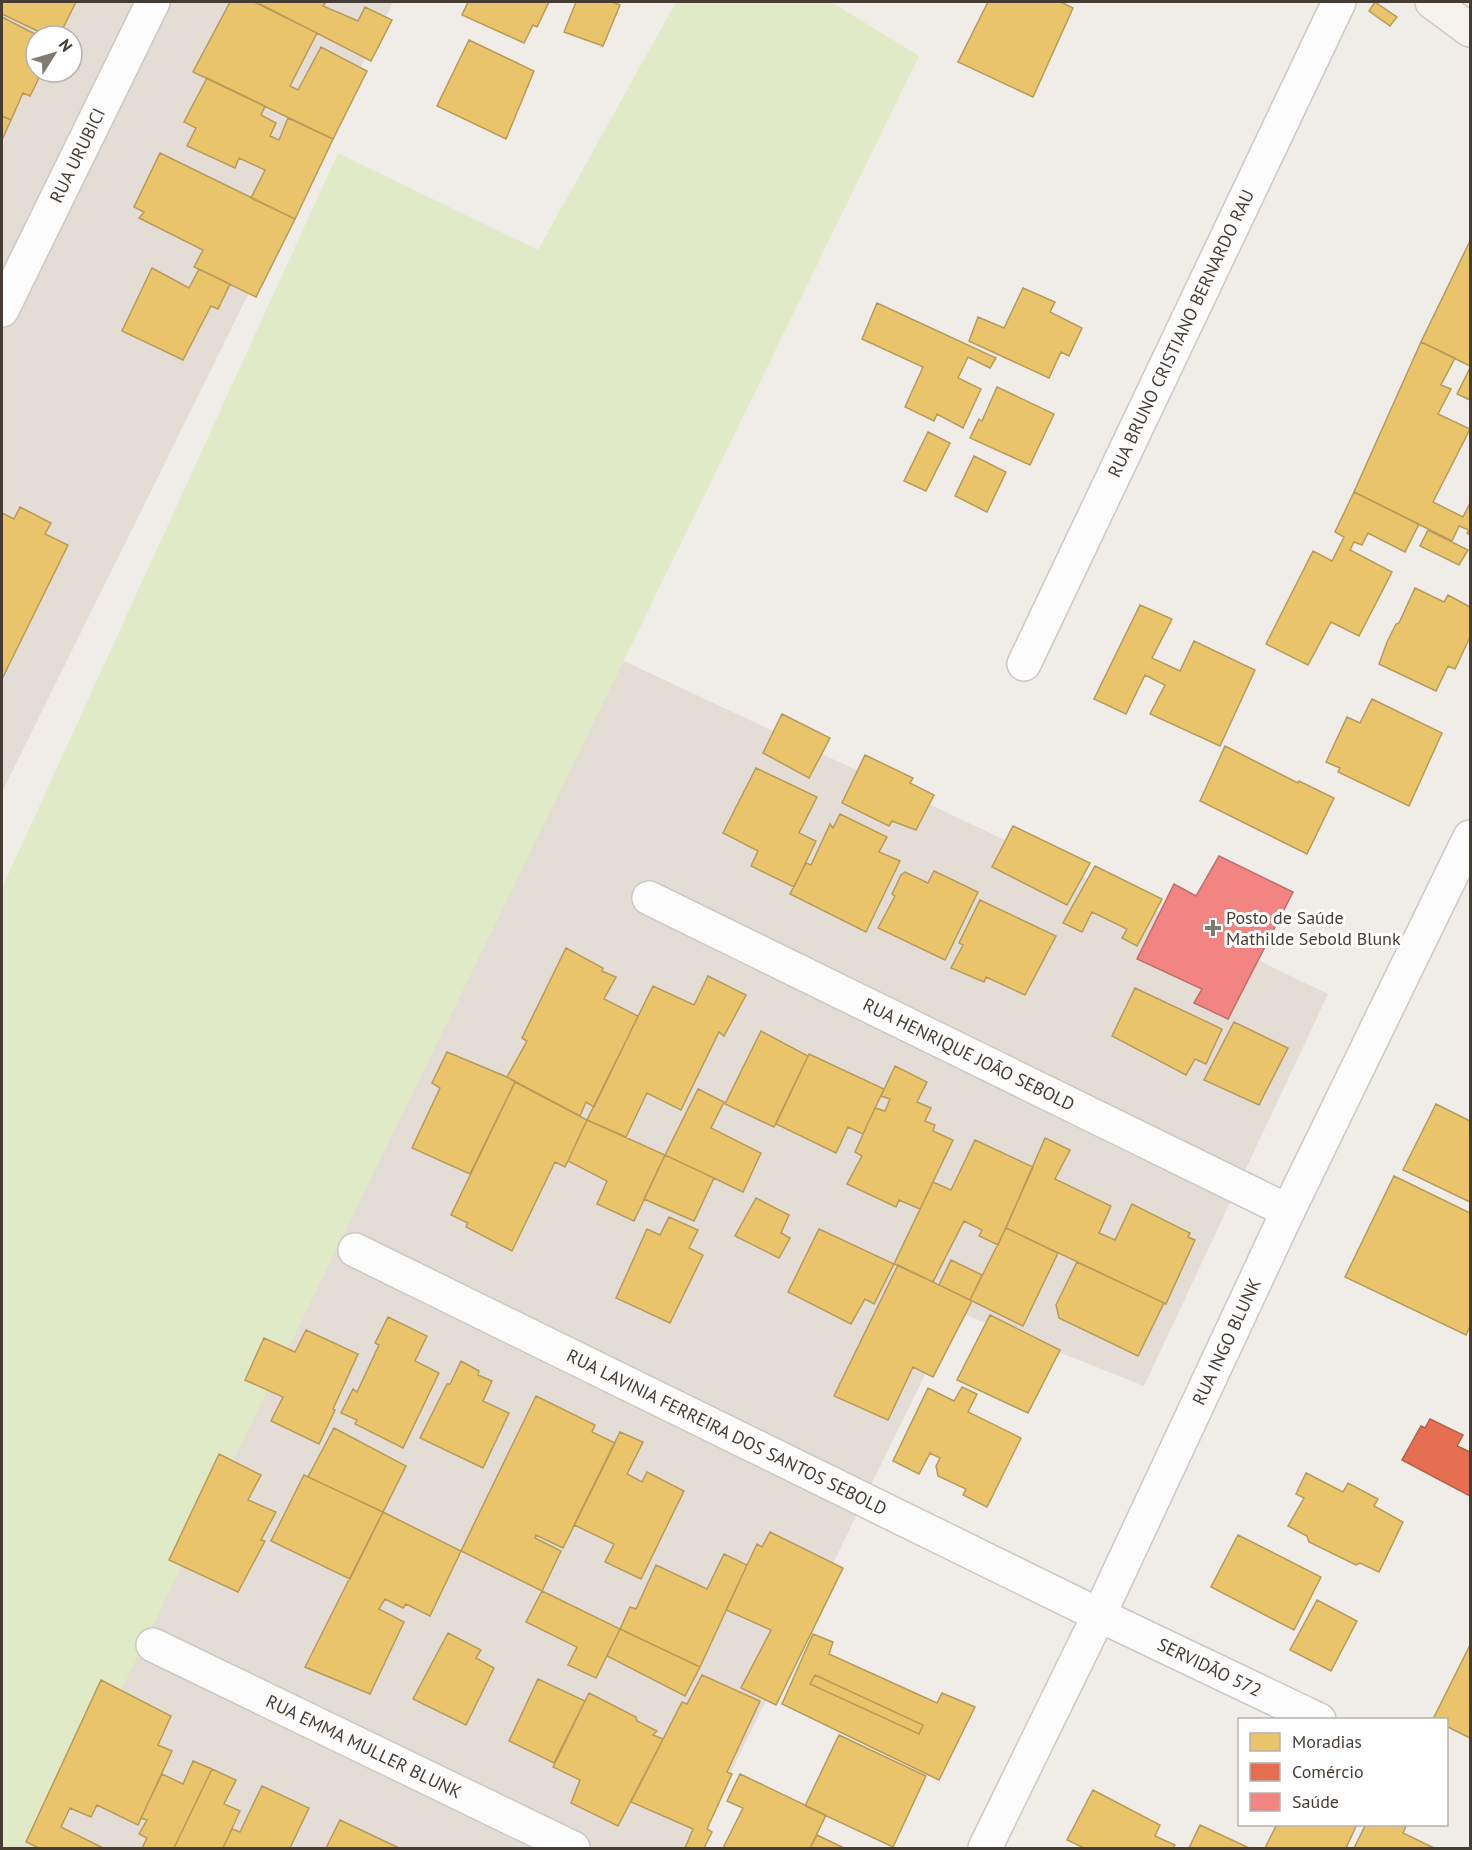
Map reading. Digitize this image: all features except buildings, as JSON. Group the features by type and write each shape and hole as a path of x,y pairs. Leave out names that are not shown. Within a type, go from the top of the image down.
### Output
{"street":[{"name":"RUA URUBICI","path":"2,310 153,2"},
{"name":"RUA BRUNO CRISTIANO BERNARDO RAU","path":"1024,664 1339,2"},
{"path":"1432,2 1470,30"},
{"name":"RUA INGO BLUNK","path":"985,1848 1099,1615 1288,1211 1470,837"},
{"name":"RUA HENRIQUE JOÃO SEBOLD","path":"648,898 1288,1211"},
{"name":"RUA LAVINIA FERREIRA DOS SANTOS SEBOLD","path":"355,1250 1099,1615"},
{"name":"SERVIDÃO 572","path":"1099,1615 1317,1718"},
{"name":"RUA EMMA MULLER BLUNK","path":"153,1645 573,1848"}],"shaded area":[{"path":"2,2 393,2 2,792"},
{"path":"590,645 1328,994 1144,1386 956,1311 694,1848 12,1848"}],"green space":[{"path":"676,2 831,2 919,56 44,1848 2,1848 2,888 338,153 538,250"}],"place":[{"name":"Posto de Saúde Mathilde Sebold Blunk","path":"1213,928"}]}
